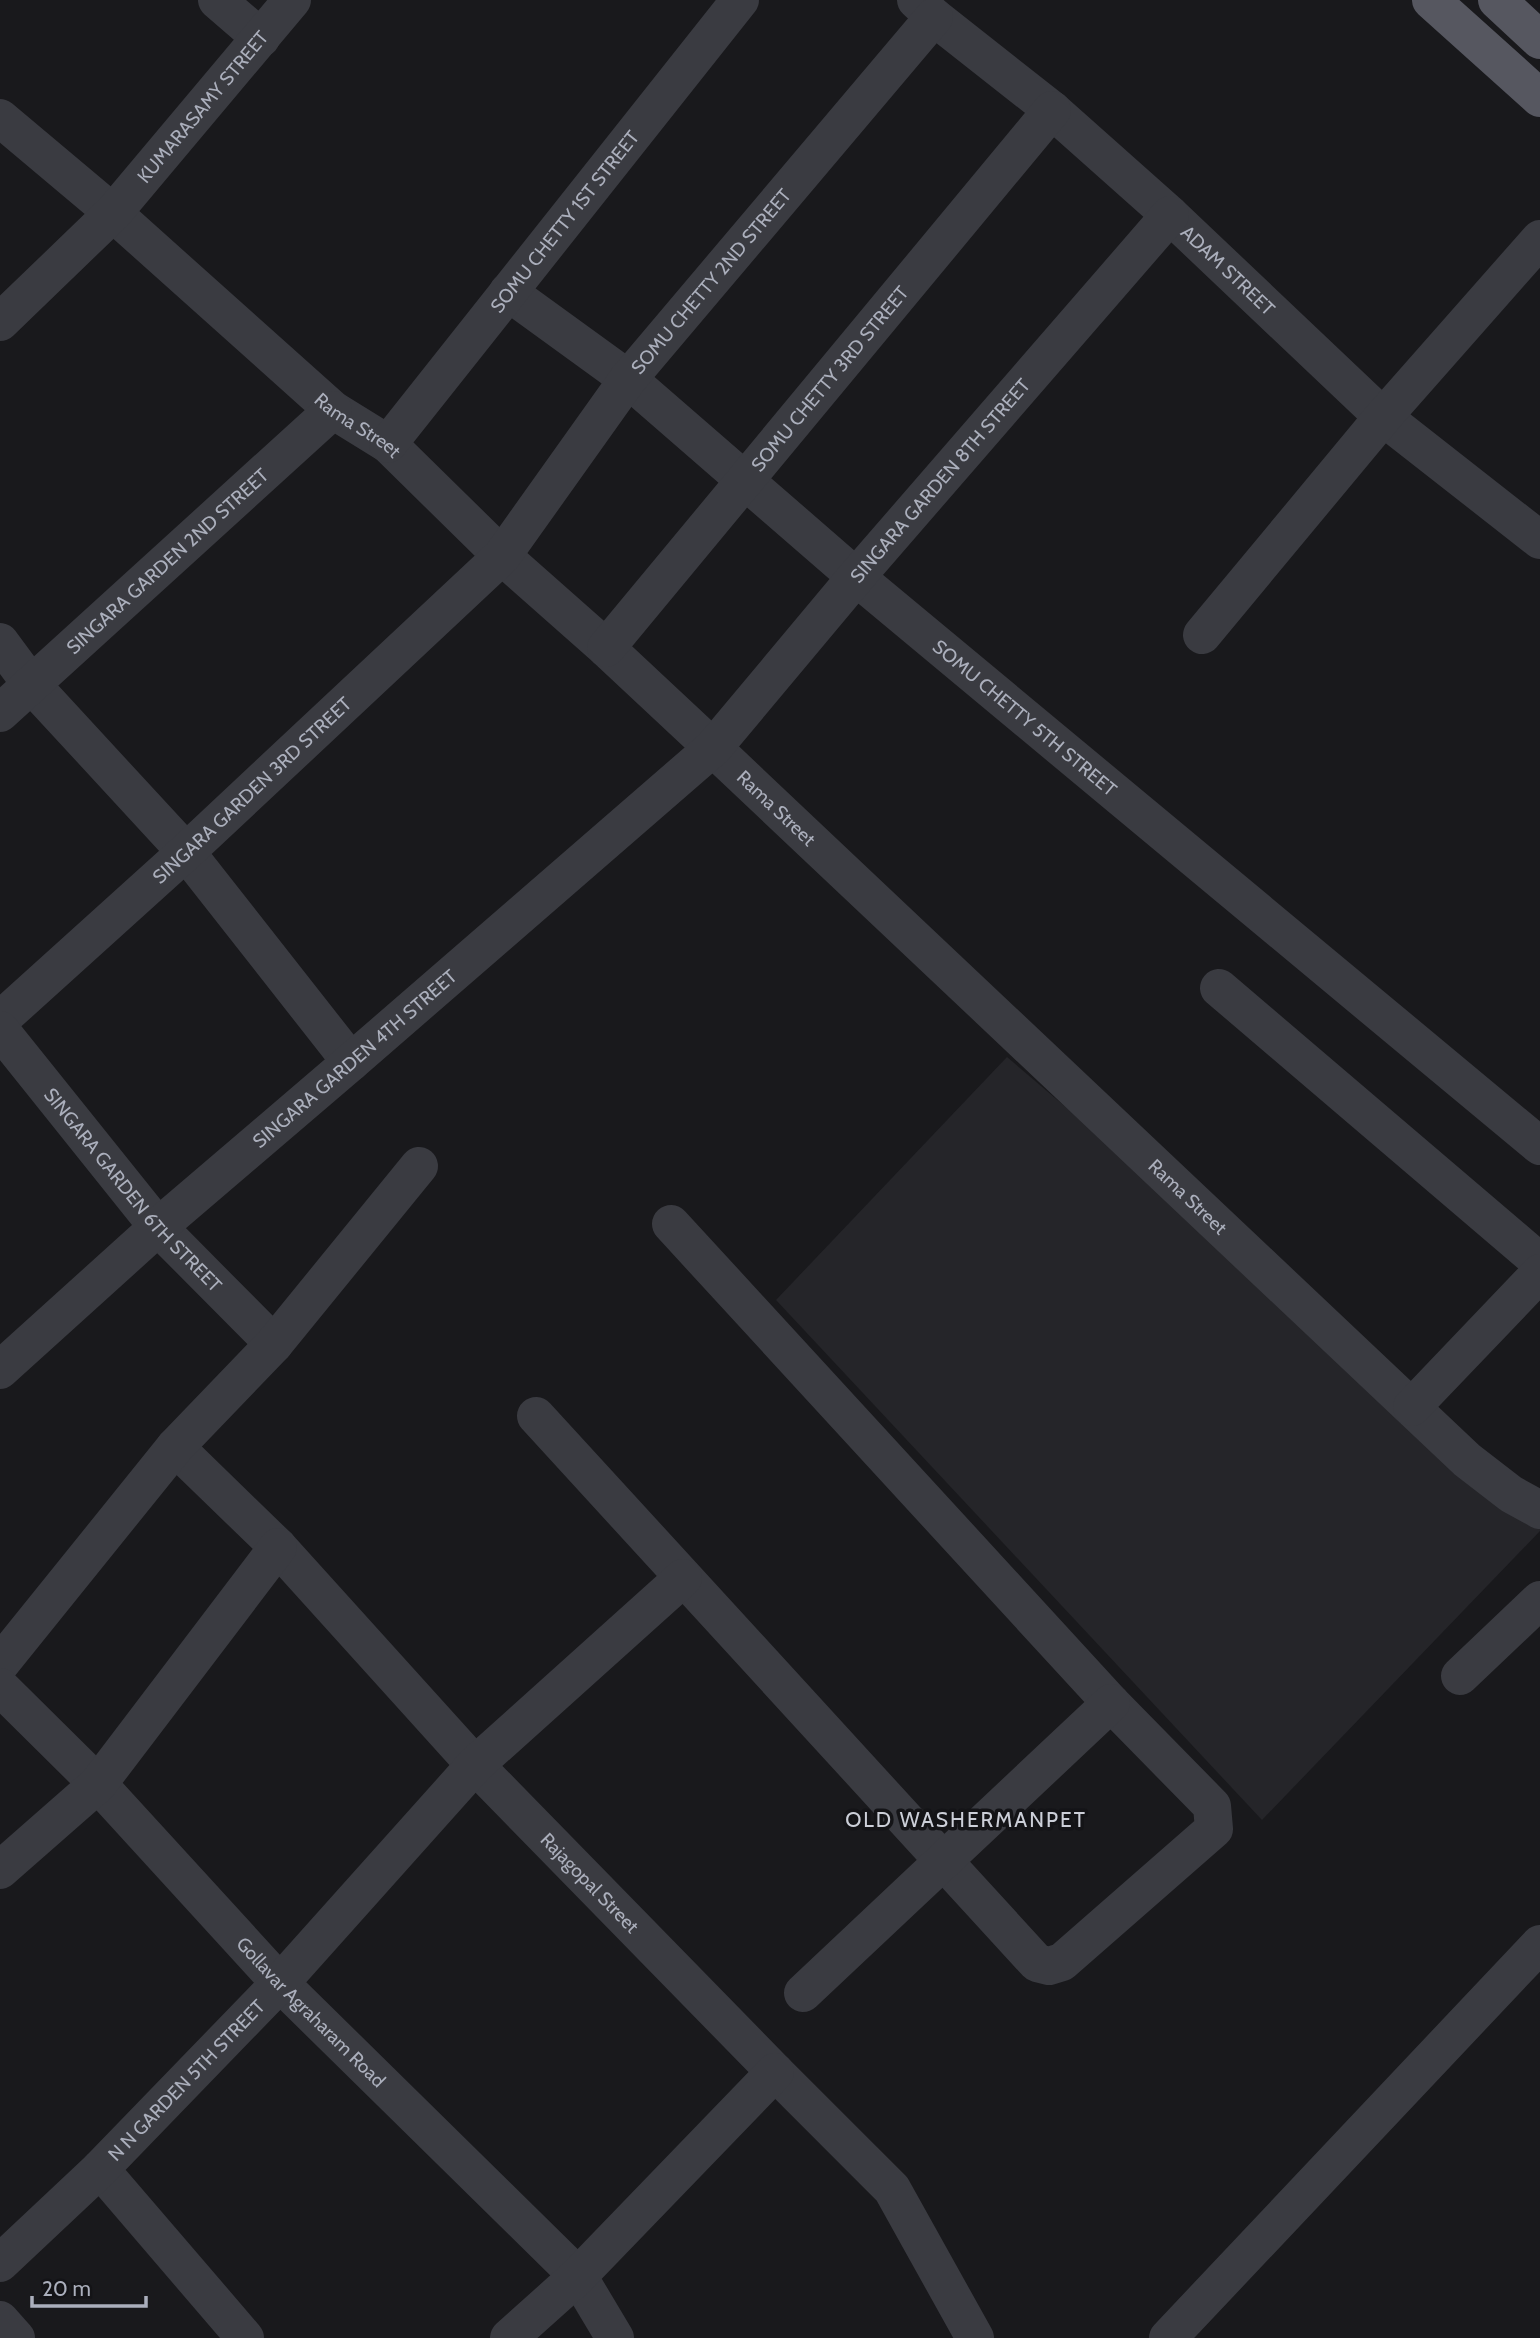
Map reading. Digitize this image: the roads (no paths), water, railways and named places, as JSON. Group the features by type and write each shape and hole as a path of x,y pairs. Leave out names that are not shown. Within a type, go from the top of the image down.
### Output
{"main road":[{"path":"1431,0 1540,98"},
{"path":"1497,0 1540,40"}],"street":[{"path":"217,0 261,38"},
{"name":"KUMARASAMY STREET","path":"0,322 113,213 292,0"},
{"name":"SOMU CHETTY 1ST STREET","path":"388,444 740,0"},
{"name":"ADAM STREET","path":"925,8 1052,110 1170,215 1383,417 1540,540"},
{"name":"SOMU CHETTY 2ND STREET","path":"502,556 628,379 925,8"},
{"name":"SOMU CHETTY 3RD STREET","path":"607,648 1052,110"},
{"name":"Rama Street","path":"0,118 113,213 333,410 388,444 502,556 607,648 1467,1460 1511,1494 1540,1510"},
{"name":"SINGARA GARDEN 8TH STREET","path":"713,748 856,577 1170,215"},
{"path":"1202,635 1383,417 1540,239"},
{"name":"SOMU CHETTY 5TH STREET","path":"508,292 628,379 856,577 1540,1146"},
{"name":"SINGARA GARDEN 2ND STREET","path":"0,713 333,410"},
{"name":"SINGARA GARDEN 3RD STREET","path":"0,1020 186,852 502,556"},
{"path":"0,642 32,684 186,852 351,1062"},
{"name":"SINGARA GARDEN 4TH STREET","path":"0,1370 158,1227 713,748"},
{"path":"1219,988 1540,1262"},
{"name":"SINGARA GARDEN 6TH STREET","path":"0,1030 158,1227 274,1344"},
{"path":"0,1664 175,1447 274,1344 419,1166"},
{"path":"536,1416 1037,1963 1049,1966 1062,1962 1214,1829 1212,1806 1111,1703 671,1224"},
{"path":"1412,1407 1540,1273"},
{"name":"Rajagopal Street","path":"175,1447 278,1547 475,1765 892,2189 975,2338"},
{"path":"0,1870 98,1784 278,1547"},
{"name":"N N GARDEN 5TH STREET","path":"0,2263 100,2169 280,1983 475,1765 683,1578"},
{"path":"1461,1676 1540,1600"},
{"name":"Gollavar Agraharam Road","path":"0,1687 98,1784 280,1983 578,2276 615,2338"},
{"path":"803,1993 1111,1703"},
{"path":"1176,2336 1540,1944"},
{"path":"509,2338 578,2276 775,2072"},
{"path":"100,2169 245,2338"},
{"path":"0,2320 16,2338"}],"district":[{"name":"OLD WASHERMANPET","path":"966,1820"}]}
